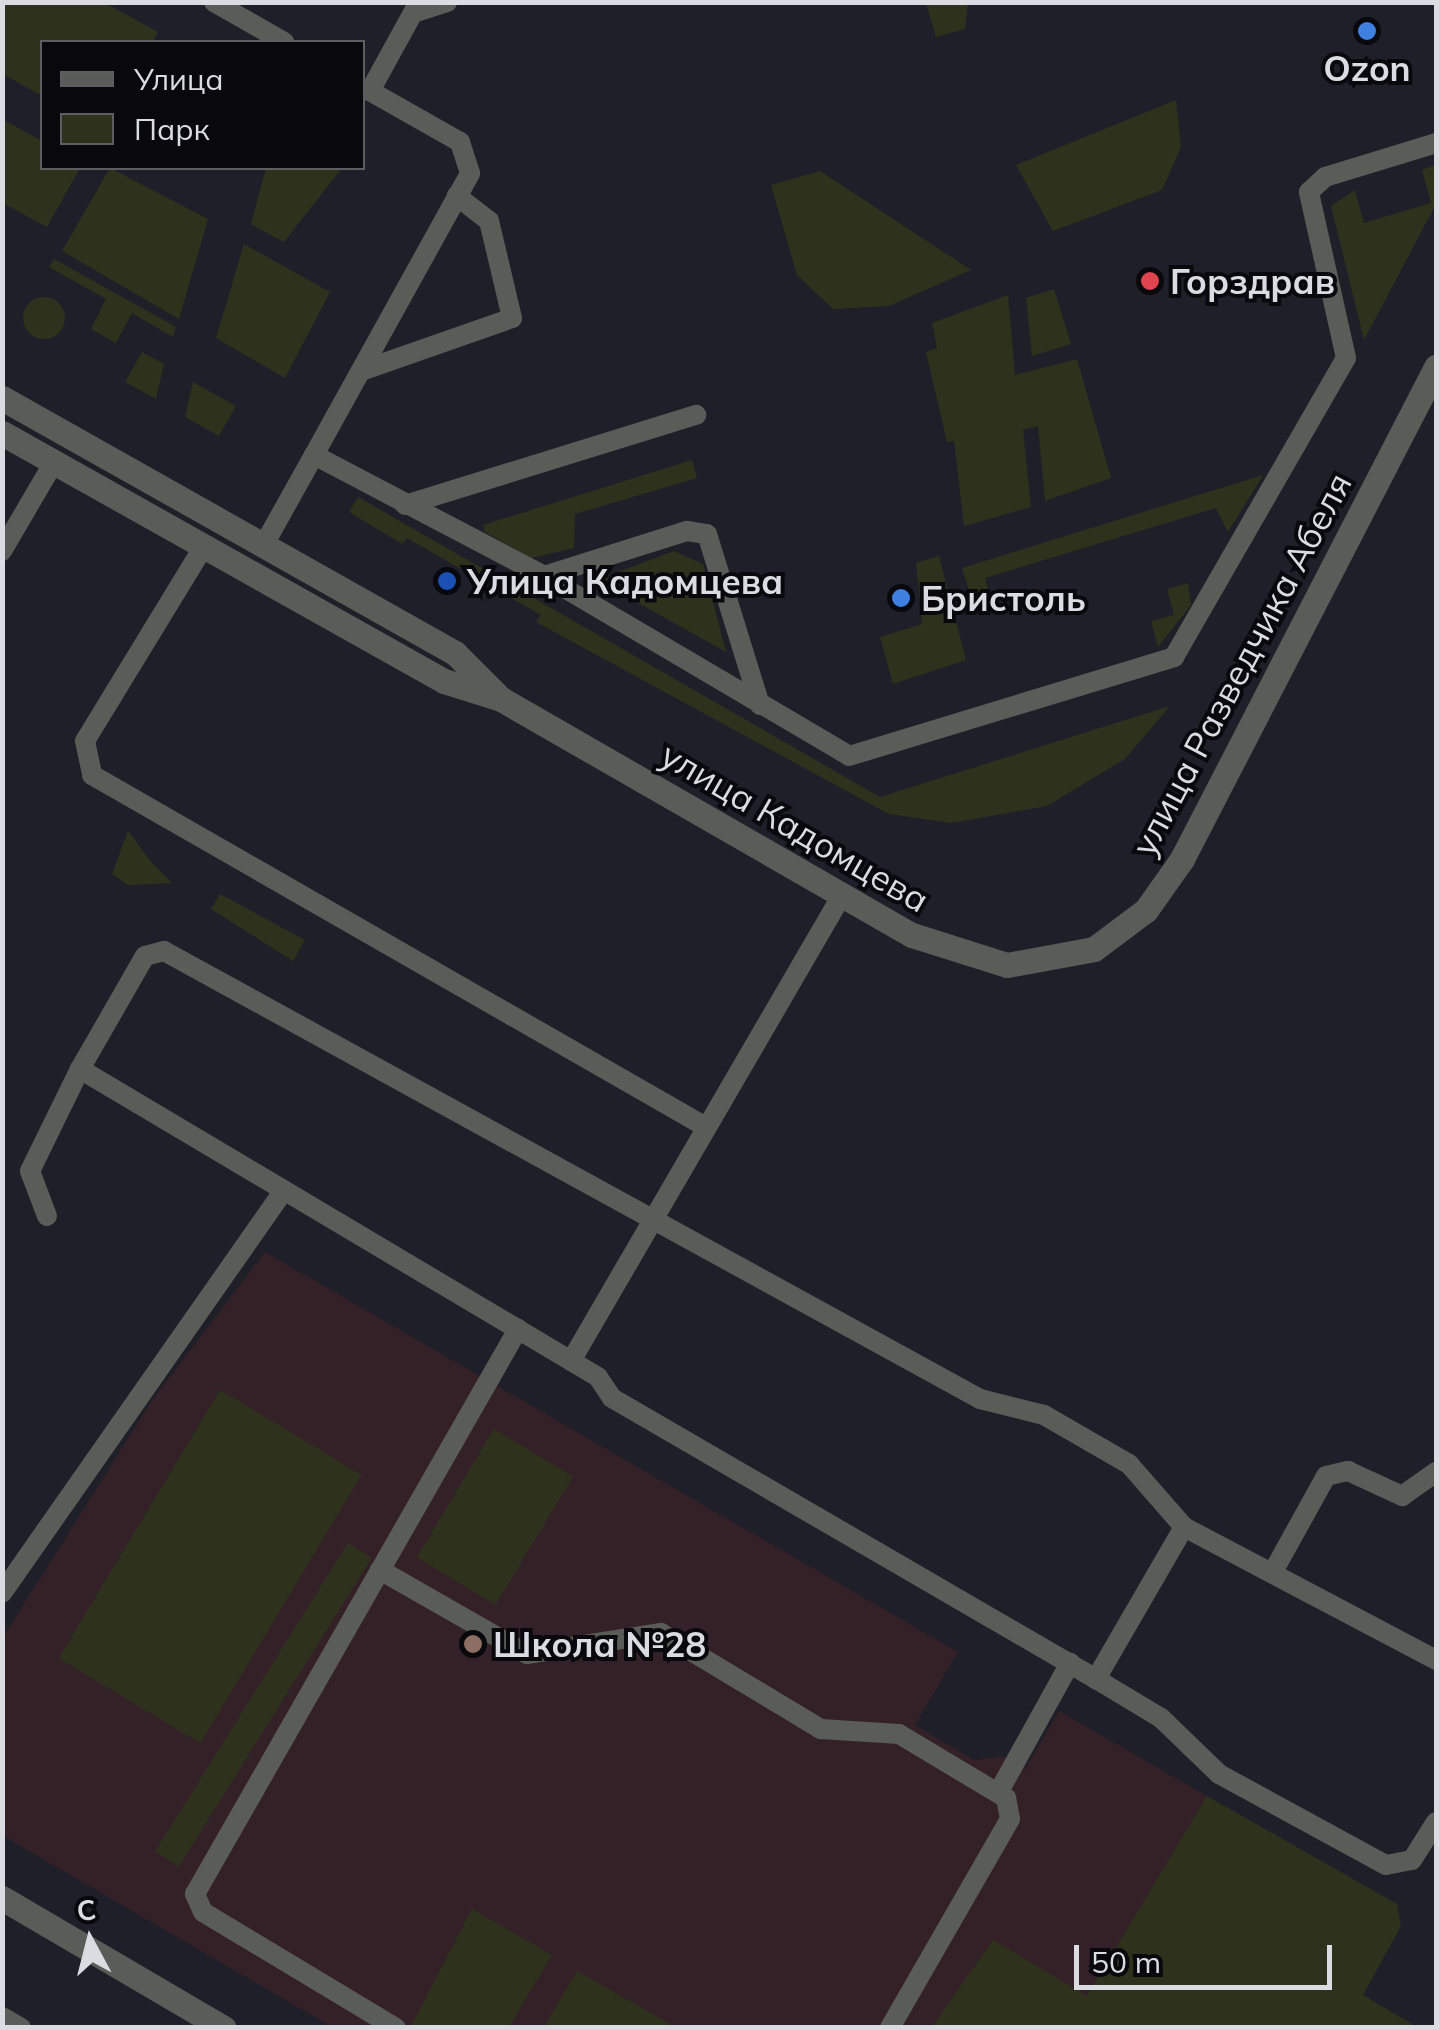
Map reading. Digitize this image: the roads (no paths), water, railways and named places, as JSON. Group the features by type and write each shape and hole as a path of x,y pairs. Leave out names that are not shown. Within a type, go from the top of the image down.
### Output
{"street":[{"name":"улица Разведчика Абеля","path":"1070,958 1118,936 1182,859 1436,367"},
{"name":"улица Кадомцева","path":"2,398 266,541 454,653 500,699"},
{"name":"улица Кадомцева","path":"2,433 444,681 500,699 842,896 979,961 1070,958"},
{"path":"2,1898 224,2028"}],"lane":[{"path":"214,2 280,40"},
{"path":"266,541 472,163 465,147 366,89 416,8 447,2"},
{"path":"314,455 544,576 760,705 861,756 1184,652 1346,358 1309,192 1325,177 1436,143"},
{"path":"361,371 512,318 488,221 457,196"},
{"path":"405,505 696,415"},
{"path":"2,550 54,462"},
{"path":"544,576 688,531 707,534 760,705"},
{"path":"204,546 85,741 92,775 706,1127"},
{"path":"571,1361 658,1222 706,1127 770,1034 842,896"},
{"path":"47,1216 30,1171 80,1070 156,948 980,1399 1044,1415 1128,1464 1184,1527 1274,1570 1436,1660"},
{"path":"80,1070 571,1361 612,1398 1161,1718 1219,1774 1386,1865 1412,1860 1436,1822"},
{"path":"2,1593 284,1191"},
{"path":"396,2028 203,1912 195,1894 518,1329"},
{"path":"1274,1570 1326,1476 1348,1471 1402,1496 1436,1472"},
{"path":"1096,1679 1184,1527"},
{"path":"380,1570 526,1654 661,1633 821,1729 894,1732 998,1793 1010,1818 890,2028"},
{"path":"998,1793 1070,1663"},
{"path":"2,2017 21,2028"}],"place":[{"name":"Ozon","path":"1367,31"},
{"name":"Горздрав","path":"1150,281"},
{"name":"Улица Кадомцева","path":"447,581"},
{"name":"Бристоль","path":"901,598"},
{"name":"Школа №28","path":"473,1644"}]}
